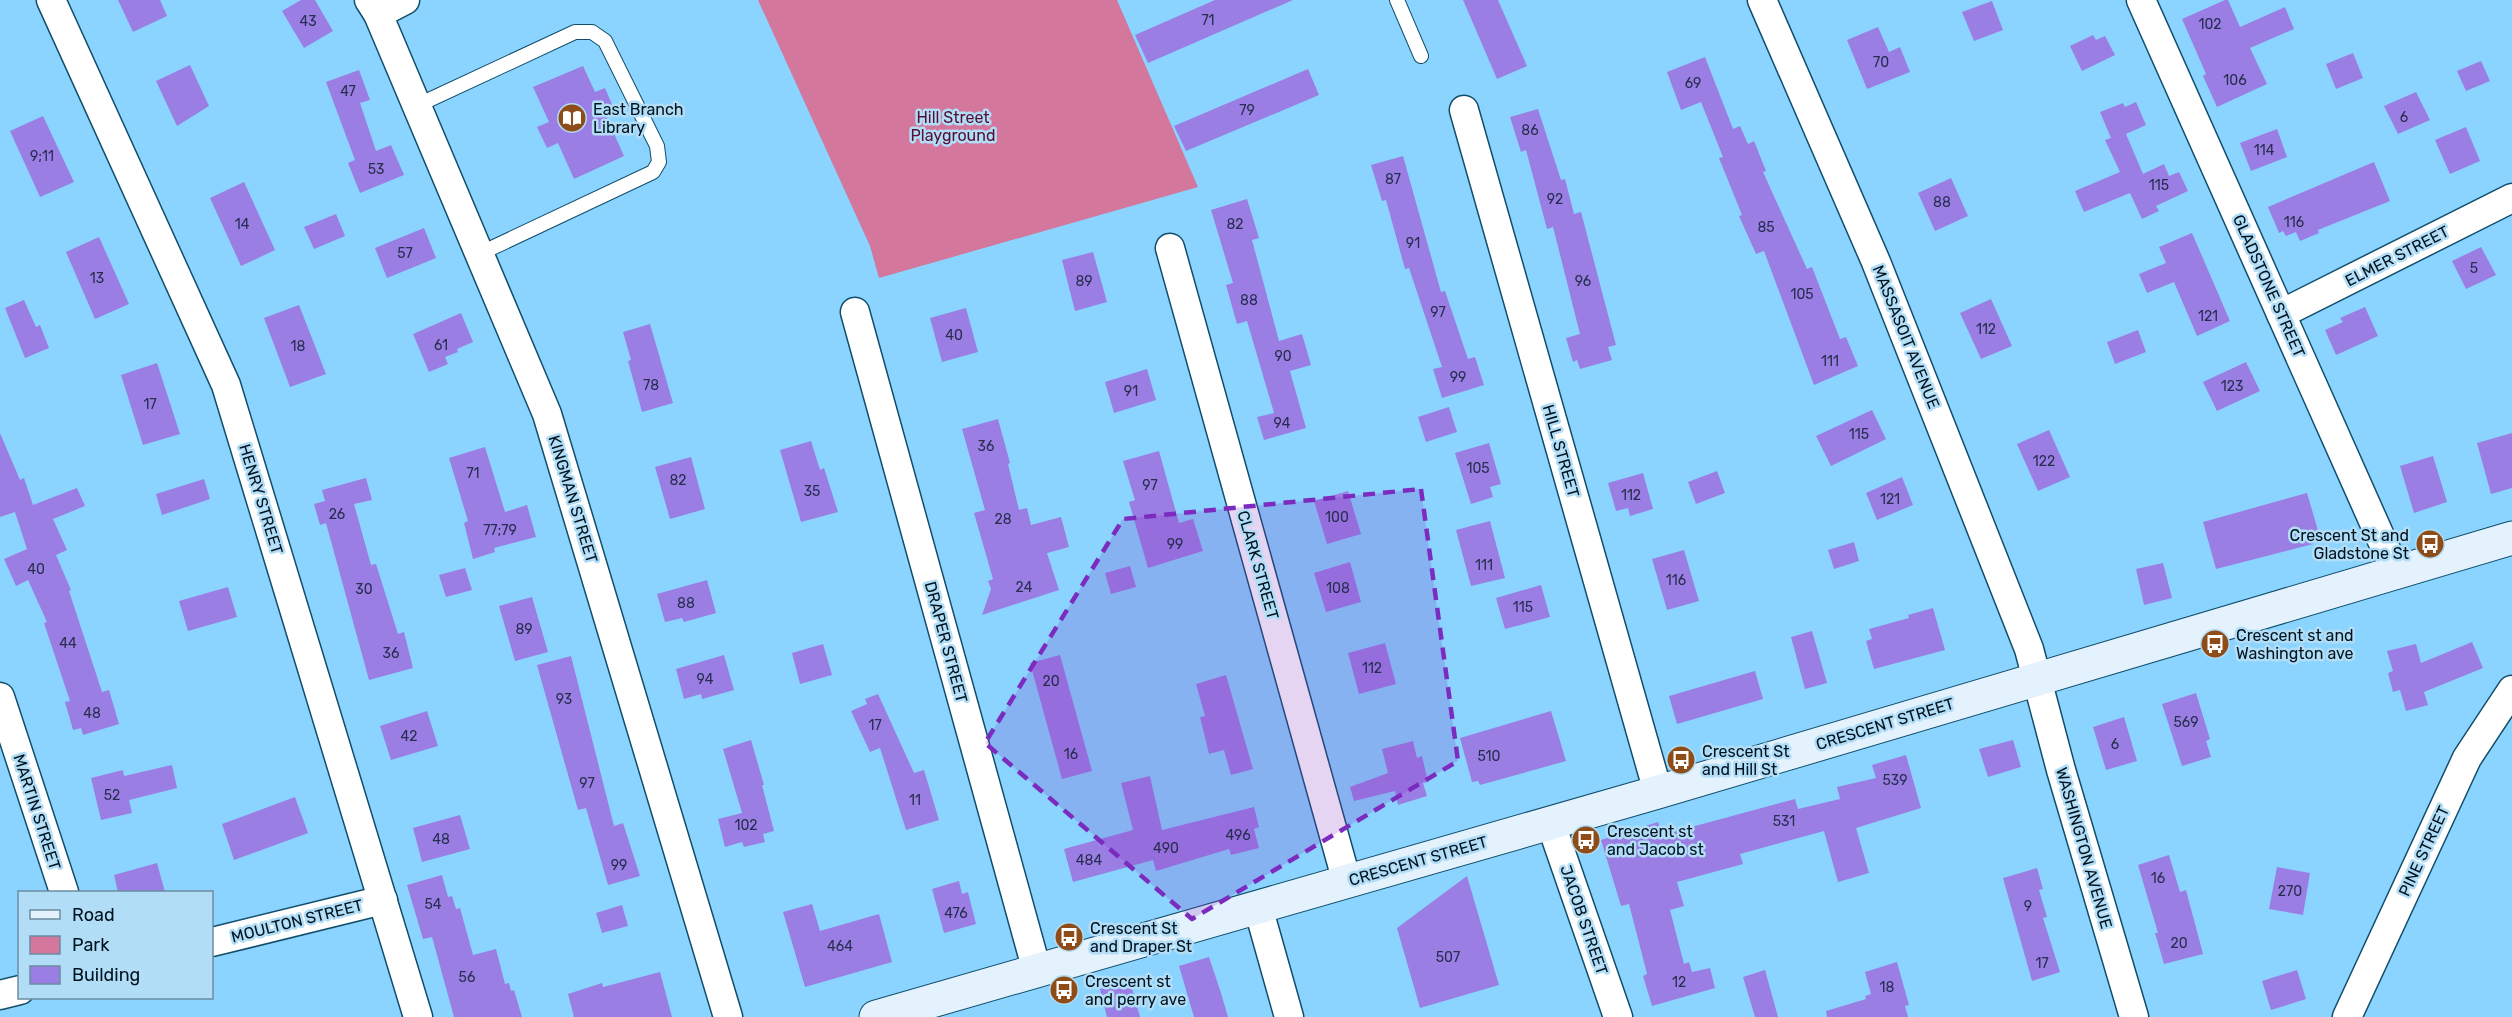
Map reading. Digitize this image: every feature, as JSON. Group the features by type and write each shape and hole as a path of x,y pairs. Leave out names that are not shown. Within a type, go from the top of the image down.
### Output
{"main road":[{"name":"CRESCENT STREET","path":"894,1015 1037,971 1551,824 2512,538"}],"street":[{"name":"HENRY STREET","path":"51,0 226,385 418,1017"},
{"path":"373,7 405,0"},
{"name":"MASSASOIT AVENUE","path":"1762,0 1876,262 2028,649 2037,678"},
{"name":"GLADSTONE STREET","path":"2142,0 2396,572"},
{"name":"KINGMAN STREET","path":"373,7 547,414 728,1017"},
{"name":"HILL STREET","path":"1464,110 1658,792"},
{"name":"ELMER STREET","path":"2281,314 2512,198"},
{"name":"CLARK STREET","path":"1170,248 1347,882"},
{"name":"DRAPER STREET","path":"855,312 1037,971"},
{"name":"WASHINGTON AVENUE","path":"2037,678 2134,1017"},
{"name":"PINE STREET","path":"2347,1017 2467,758 2512,690"},
{"name":"MARTIN STREET","path":"0,697 64,891"},
{"name":"JACOB STREET","path":"1551,824 1618,1017"},
{"name":"MOULTON STREET","path":"213,942 383,900"},
{"path":"1258,907 1289,1017"},
{"path":"0,995 18,990"}],"lane":[{"path":"1397,0 1421,56"},
{"path":"417,106 575,32 591,32 605,41 657,146 658,162 653,172 478,254"}],"highlighted area":[{"path":"1421,489 1458,761 1192,919 985,743 1123,519"}],"green space":[{"name":"Hill Street Playground","path":"758,0 1117,0 1198,187 879,278 870,246"}],"building":[{"path":"118,0 160,0 167,16 133,32"},
{"path":"301,0 315,0 333,31 304,48 282,11"},
{"path":"1215,0 1293,0 1148,63 1135,35"},
{"path":"1463,0 1498,0 1527,66 1497,79"},
{"path":"2228,0 2240,27 2285,7 2294,29 2250,48 2267,84 2217,107 2203,76 2206,74 2182,19"},
{"path":"1992,1 2003,30 1974,41 1962,12"},
{"path":"1878,27 1889,52 1900,47 1910,72 1867,89 1847,40"},
{"path":"2093,35 2096,40 2105,36 2115,55 2082,71 2070,46"},
{"path":"2353,53 2363,78 2336,89 2326,64"},
{"path":"1705,57 1733,129 1740,126 1748,144 1754,141 1766,171 1763,172 1807,269 1812,267 1840,339 1846,337 1858,366 1814,385 1764,251 1756,254 1739,216 1742,215 1719,158 1723,157 1701,102 1681,110 1667,72"},
{"path":"2481,61 2490,81 2466,91 2457,71"},
{"path":"190,65 209,106 177,126 156,81"},
{"path":"583,66 595,92 605,88 616,114 607,118 624,156 574,179 558,143 547,148 537,127 549,122 533,87"},
{"path":"1308,69 1319,95 1186,151 1174,126"},
{"path":"359,70 370,100 360,103 376,151 391,145 404,175 360,193 348,163 355,160 326,82"},
{"path":"2416,92 2430,120 2398,134 2384,106"},
{"path":"2136,102 2146,125 2126,134 2143,174 2164,164 2169,176 2179,172 2188,191 2156,206 2159,211 2142,219 2130,193 2084,212 2075,191 2120,172 2105,140 2111,138 2100,112 2123,103 2125,107"},
{"path":"1538,109 1561,180 1565,179 1574,214 1581,212 1616,345 1608,347 1612,360 1580,369 1577,360 1573,362 1566,338 1580,334 1553,227 1547,229 1526,150 1521,152 1510,117"},
{"path":"43,116 74,182 40,197 10,131"},
{"path":"2466,127 2480,161 2450,174 2435,140"},
{"path":"2277,129 2287,157 2251,171 2240,143"},
{"path":"1403,156 1441,292 1445,291 1468,359 1475,357 1484,385 1442,398 1433,369 1442,367 1409,268 1405,269 1386,200 1382,201 1371,165"},
{"path":"2374,162 2390,201 2318,230 2319,233 2300,241 2296,232 2286,236 2283,231 2279,233 2268,207"},
{"path":"1951,178 1968,216 1935,231 1918,193"},
{"path":"244,182 275,250 241,266 210,198"},
{"path":"1247,199 1259,238 1252,240 1279,341 1302,334 1311,365 1290,371 1306,428 1264,440 1257,417 1274,413 1247,321 1237,324 1226,285 1233,283 1211,210"},
{"path":"336,214 345,236 314,249 304,227"},
{"path":"424,228 436,258 387,278 375,248"},
{"path":"2192,233 2230,321 2197,336 2174,282 2147,293 2139,274 2166,263 2159,247"},
{"path":"99,237 129,304 95,319 66,252"},
{"path":"2481,247 2496,275 2466,289 2452,261"},
{"path":"1093,252 1107,302 1075,311 1062,260"},
{"path":"1991,299 2012,346 1981,359 1960,313"},
{"path":"24,300 36,327 40,325 49,348 25,358 5,308"},
{"path":"299,305 326,374 290,387 264,318"},
{"path":"2365,307 2378,336 2336,355 2325,330 2343,322 2340,318"},
{"path":"966,308 978,352 942,362 930,318"},
{"path":"461,313 473,342 445,357 448,364 429,372 413,334"},
{"path":"650,324 673,403 642,412 628,361 631,360 623,332"},
{"path":"2138,330 2146,352 2115,364 2107,342"},
{"path":"2246,362 2260,391 2217,411 2203,382"},
{"path":"157,363 180,434 143,445 121,375"},
{"path":"1147,369 1156,400 1114,413 1105,382"},
{"path":"1449,407 1457,432 1426,442 1418,417"},
{"path":"1872,410 1886,439 1831,466 1816,436"},
{"path":"998,419 1019,510 1027,508 1031,525 1061,517 1069,547 1047,553 1059,590 982,615 991,589 988,581 993,579 974,513 985,510 962,429"},
{"path":"2049,430 2070,477 2038,491 2017,444"},
{"path":"0,433 20,480 24,478 33,505 77,488 85,506 53,519 67,550 56,555 71,590 69,591 102,692 109,690 119,724 83,735 81,728 73,730 65,702 70,701 44,623 47,622 28,580 16,586 4,559 27,549 15,512 0,517"},
{"path":"2512,433 2512,488 2491,494 2477,443"},
{"path":"811,441 820,470 824,468 838,512 801,522 780,450"},
{"path":"1489,443 1501,484 1490,487 1493,497 1471,504 1455,453"},
{"path":"485,447 505,512 527,505 536,537 494,548 495,552 473,559 464,523 468,521 449,458"},
{"path":"1159,451 1179,523 1193,519 1203,551 1148,568 1129,502 1135,500 1123,461"},
{"path":"2433,456 2447,502 2414,513 2400,466"},
{"path":"691,457 705,509 670,519 655,467"},
{"path":"1717,471 1725,493 1696,504 1688,482"},
{"path":"1643,473 1653,509 1630,516 1628,508 1616,511 1608,483"},
{"path":"1902,477 1913,505 1877,520 1866,493"},
{"path":"366,478 372,500 354,504 371,565 376,564 398,634 404,632 413,668 369,680 326,523 320,525 314,504 325,501 322,490"},
{"path":"204,479 210,499 162,515 156,494"},
{"path":"1348,491 1361,534 1327,544 1314,501"},
{"path":"2307,493 2320,537 2311,539 2313,544 2216,569 2203,522"},
{"path":"1490,521 1505,578 1471,586 1456,530"},
{"path":"1854,542 1859,561 1834,569 1828,550"},
{"path":"1684,550 1699,601 1667,610 1652,559"},
{"path":"1350,562 1361,602 1326,612 1314,573"},
{"path":"2163,563 2172,598 2144,605 2136,569"},
{"path":"1130,566 1136,587 1111,594 1105,573"},
{"path":"465,568 472,590 446,597 439,575"},
{"path":"707,580 716,613 684,622 682,618 665,622 657,594"},
{"path":"1541,585 1550,617 1505,629 1496,598"},
{"path":"228,587 237,617 188,631 179,601"},
{"path":"532,597 548,652 515,661 499,606"},
{"path":"1933,608 1945,650 1874,669 1866,641 1872,639 1869,629 1909,618 1908,615"},
{"path":"1812,631 1827,683 1805,689 1791,637"},
{"path":"2472,642 2483,668 2424,692 2428,705 2406,711 2400,690 2393,692 2388,673 2393,671 2387,651 2416,644 2421,663"},
{"path":"1385,643 1396,684 1359,694 1348,653"},
{"path":"823,644 832,675 800,684 792,653"},
{"path":"724,655 734,690 702,699 701,694 684,699 676,669"},
{"path":"1060,655 1092,771 1062,779 1030,663"},
{"path":"571,656 614,826 623,823 640,876 608,885 586,808 578,810 537,665"},
{"path":"1755,671 1763,699 1677,724 1669,696"},
{"path":"1226,675 1253,769 1231,775 1224,750 1209,754 1200,717 1205,716 1196,684"},
{"path":"2196,693 2210,739 2206,741 2211,757 2182,766 2162,704"},
{"path":"878,694 914,773 924,770 939,820 906,830 880,748 870,752 851,711 867,704 865,699"},
{"path":"427,711 438,746 391,760 380,726"},
{"path":"1551,711 1566,761 1480,785 1478,781 1472,782 1460,738"},
{"path":"2124,717 2137,761 2106,770 2093,727"},
{"path":"751,740 774,831 763,834 765,842 744,847 742,842 725,847 718,819 742,813 723,749"},
{"path":"2013,740 2021,767 1988,777 1979,749"},
{"path":"1413,741 1417,758 1422,756 1428,782 1423,783 1427,796 1398,805 1395,791 1354,801 1350,787 1388,773 1382,749"},
{"path":"1906,755 1921,808 1856,828 1869,873 1838,882 1824,831 1740,854 1743,864 1677,882 1684,906 1670,910 1684,964 1689,962 1692,972 1710,968 1715,988 1652,1006 1643,976 1647,974 1629,904 1621,906 1601,840 1658,822 1662,835 1795,799 1798,809 1840,799 1837,787 1876,778 1872,765"},
{"path":"172,765 177,788 129,800 132,813 101,820 91,778 123,770 124,776"},
{"path":"1150,776 1162,830 1254,807 1259,827 1254,829 1259,848 1231,855 1229,849 1156,871 1153,860 1073,882 1064,849 1133,830 1121,783"},
{"path":"295,797 308,833 234,860 222,824"},
{"path":"460,815 470,849 422,862 413,828"},
{"path":"2169,855 2180,892 2186,890 2203,954 2164,964 2155,933 2158,933 2138,865"},
{"path":"157,863 165,891 118,891 114,875"},
{"path":"2277,867 2310,873 2303,915 2269,909"},
{"path":"2037,868 2043,889 2039,890 2047,917 2043,918 2060,972 2032,981 2003,878"},
{"path":"442,875 448,897 452,896 456,909 460,908 473,955 496,949 505,984 509,983 511,991 514,990 522,1017 454,1017 432,937 423,939 407,885"},
{"path":"1467,876 1499,985 1420,1008 1397,928"},
{"path":"959,881 962,894 968,892 976,924 944,933 932,889"},
{"path":"812,904 820,931 879,914 892,962 805,987 783,912"},
{"path":"622,905 628,926 602,933 596,913"},
{"path":"1209,957 1228,1017 1194,1017 1179,966"},
{"path":"1897,962 1909,1005 1905,1006 1908,1017 1827,1017 1826,1011 1866,999 1865,996 1871,994 1865,972"},
{"path":"1765,970 1778,1017 1755,1017 1743,977"},
{"path":"2297,970 2306,999 2271,1010 2262,981"},
{"path":"660,972 672,1017 574,1017 568,994 602,983 603,987"},
{"path":"1130,981 1140,1017 1107,1017 1100,989"}],"place":[{"name":"East Branch Library","path":"572,118"},
{"name":"Crescent St and Gladstone St","path":"2430,544"},
{"name":"Crescent st and Washington ave","path":"2215,644"},
{"name":"Crescent St and Hill St","path":"1681,760"},
{"name":"Crescent st and Jacob st","path":"1586,840"},
{"name":"Crescent St and Draper St","path":"1069,937"},
{"name":"Crescent st and perry ave","path":"1064,990"}]}
